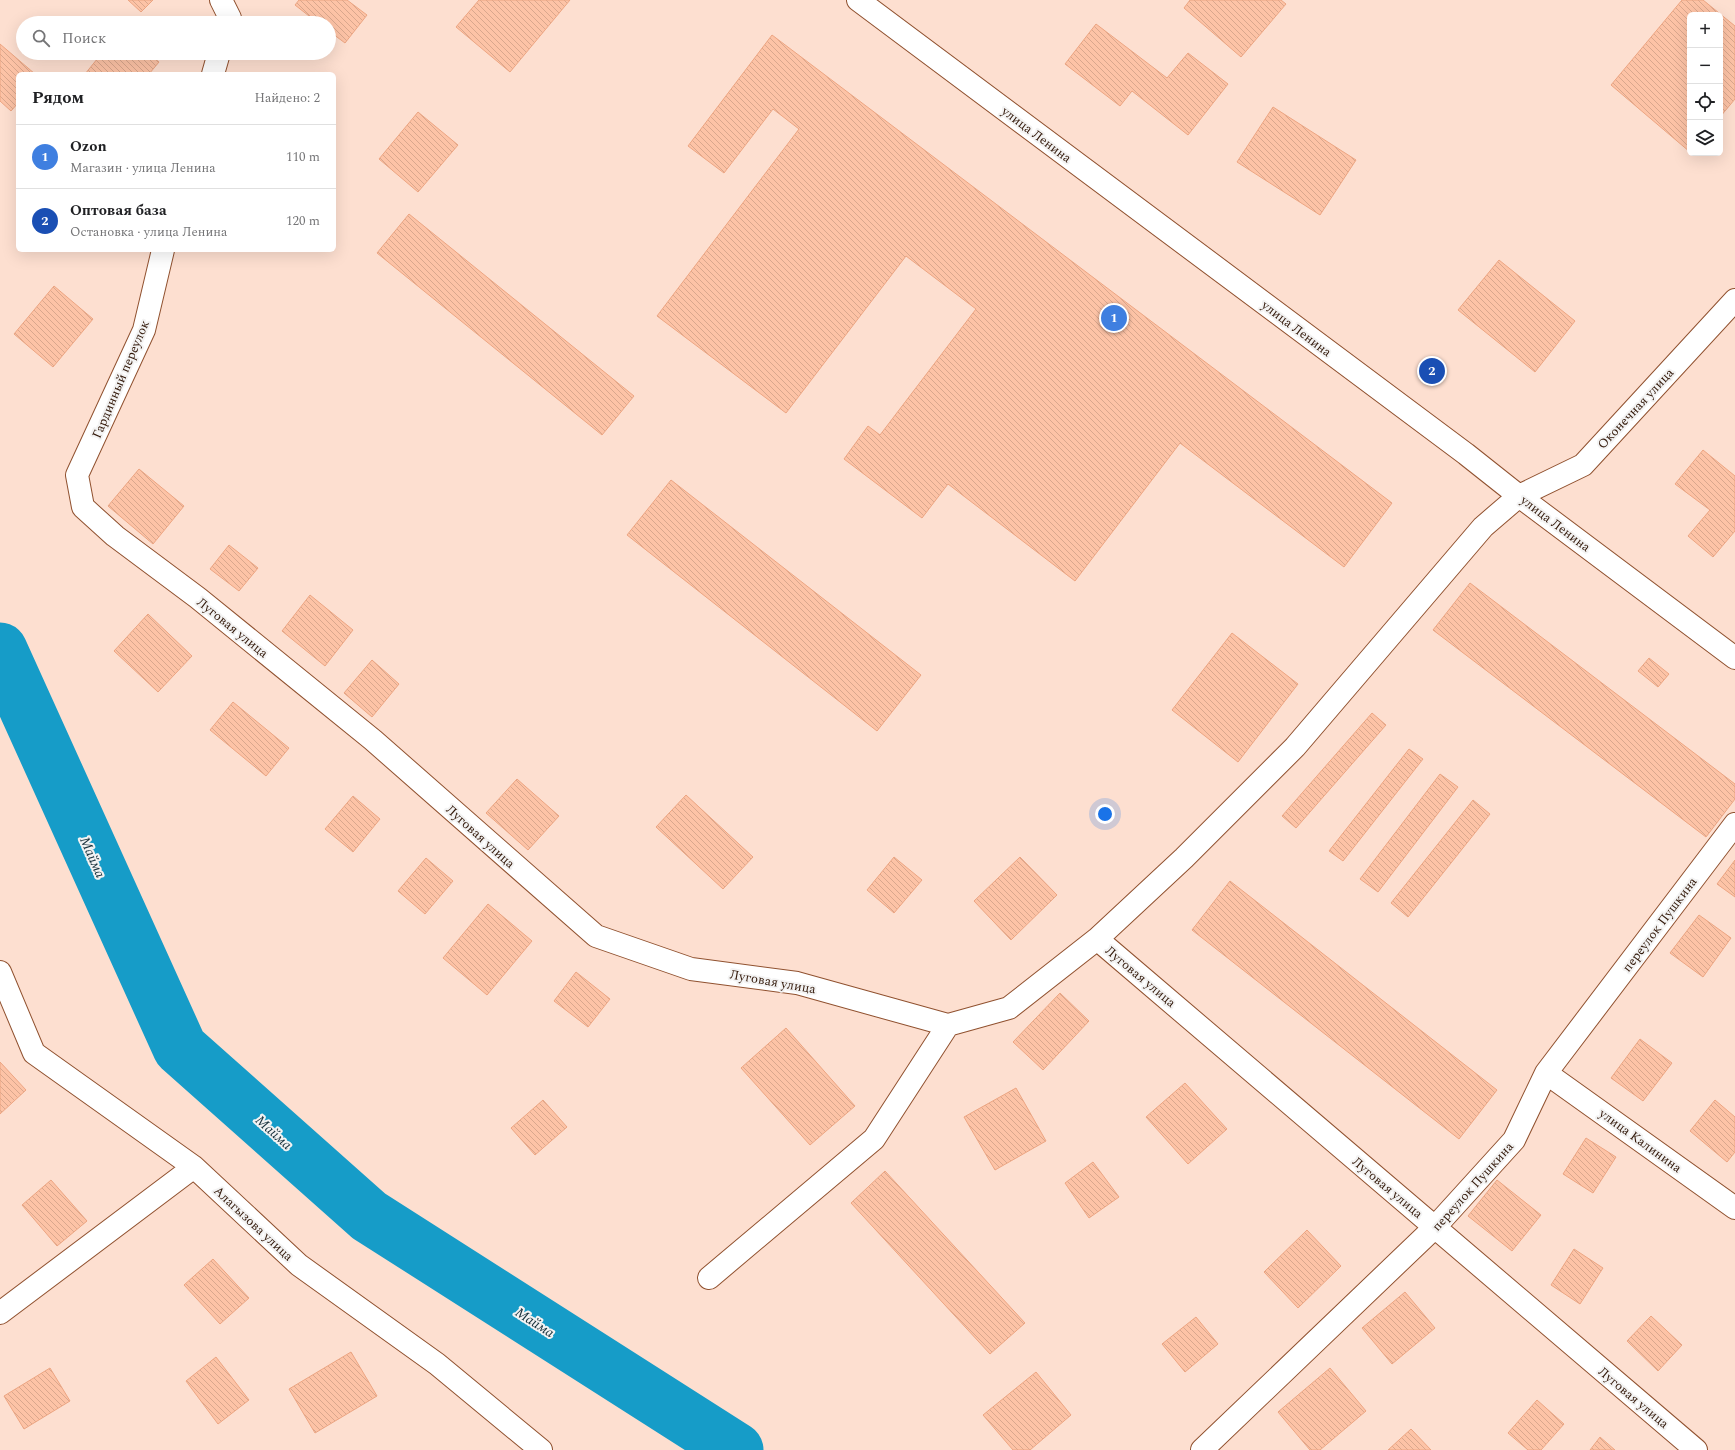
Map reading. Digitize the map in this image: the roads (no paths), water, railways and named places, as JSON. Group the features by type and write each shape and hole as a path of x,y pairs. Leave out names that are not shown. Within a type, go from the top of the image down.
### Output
{"street":[{"path":"221,0 229,16"},
{"name":"улица Ленина","path":"858,0 1466,454 1519,496 1735,658"},
{"path":"214,72 217,60"},
{"name":"Гардинный переулок","path":"83,507 78,475 144,330 163,252"},
{"name":"Оконечная улица","path":"948,1025 1010,1008 1097,939 1184,858 1295,747 1483,527 1519,496 1582,465 1735,300"},
{"name":"Луговая улица","path":"83,507 115,536 198,598 373,740 596,936 691,968 798,983 948,1025"},
{"name":"переулок Пушкина","path":"1202,1450 1435,1227 1514,1140 1546,1073 1735,824"},
{"name":"Луговая улица","path":"1097,939 1696,1450"},
{"name":"Алагызова улица","path":"0,972 34,1053 194,1167 299,1265 437,1364 541,1450"},
{"path":"710,1278 874,1139 948,1025"},
{"name":"улица Калинина","path":"1546,1073 1735,1208"},
{"path":"0,1313 194,1167"}],"waterway":[{"name":"Майма","path":"0,650 180,1048 369,1216 736,1450"}],"place":[{"name":"Ozon","path":"1114,318"},
{"name":"Оптовая база","path":"1432,371"}]}
